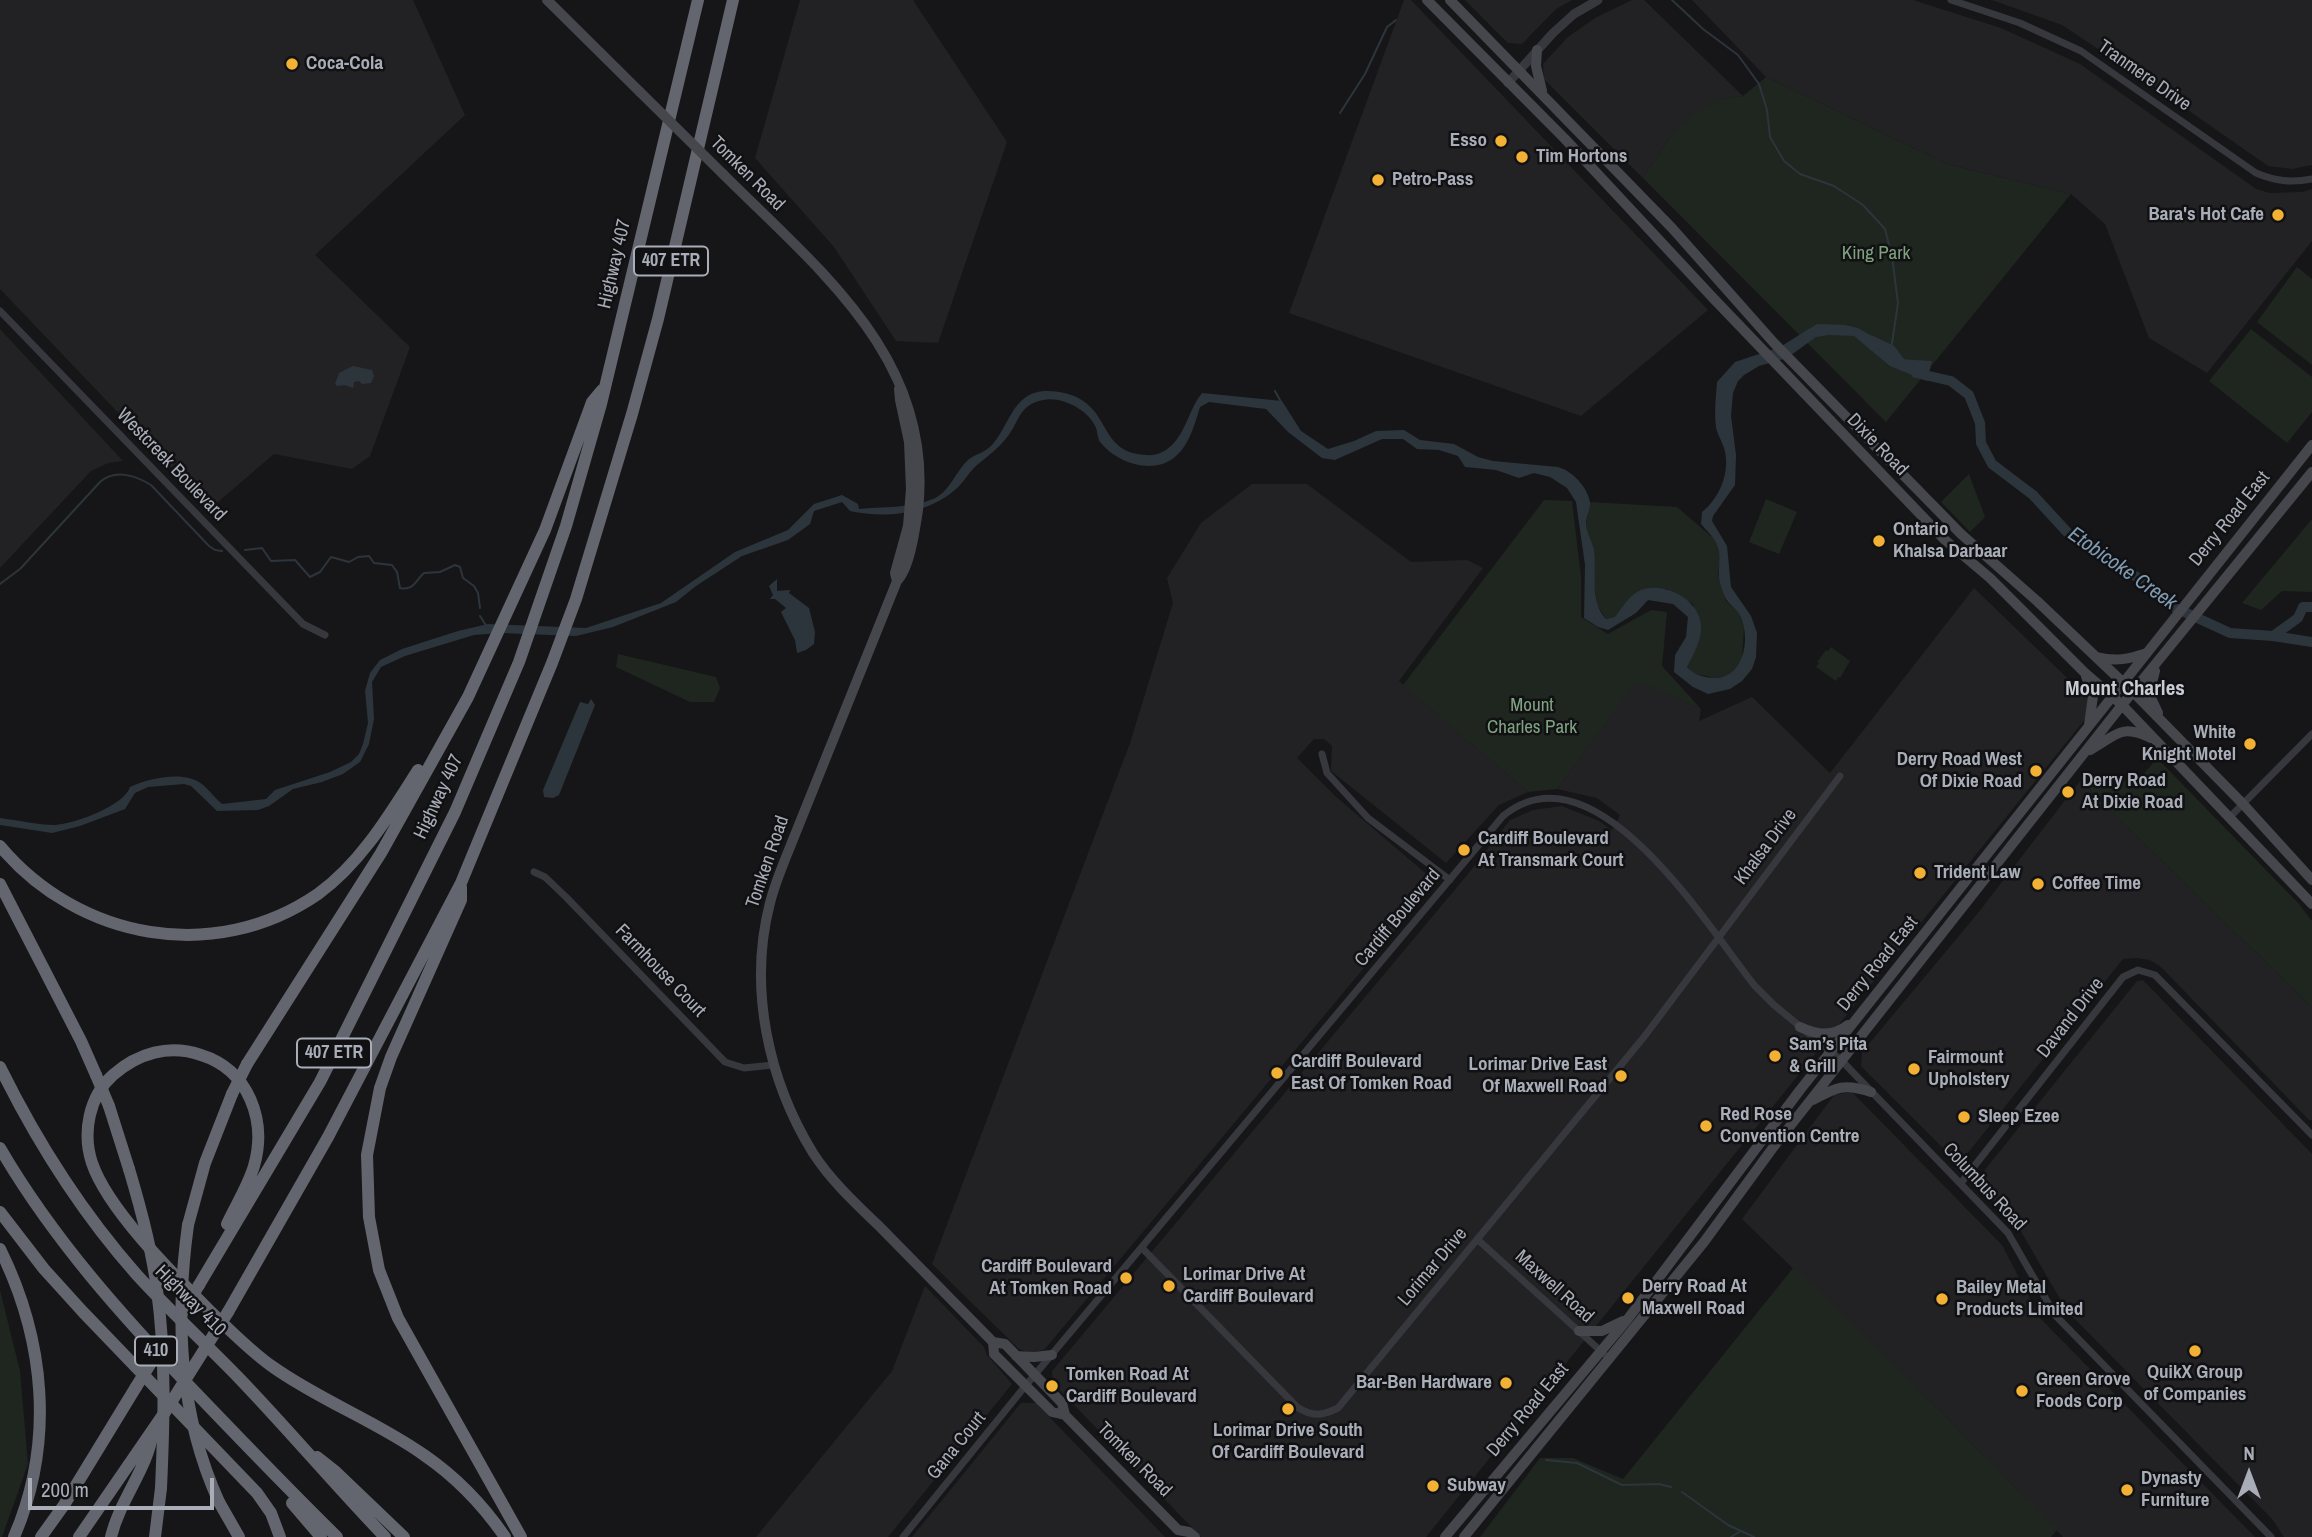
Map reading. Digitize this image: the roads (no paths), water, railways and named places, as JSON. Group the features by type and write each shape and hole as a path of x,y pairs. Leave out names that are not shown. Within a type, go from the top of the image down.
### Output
{"highway":[{"name":"Highway 407","path":"41,1537 64,1505 223,1246 320,1082 455,812 519,662 566,526 606,384 698,0"},
{"name":"407 ETR","path":"79,1537 165,1412 228,1312 327,1137 461,883 576,599 621,452 657,319 733,0"},
{"path":"239,1537 219,1502 208,1474 194,1427 182,1365 180,1293 188,1225 205,1163 247,1064 381,853 445,738 515,597 545,530 592,402 606,384"},
{"path":"0,846 30,877 57,897 75,909 115,925 172,935 208,934 237,929 302,904 334,881 382,827 432,748 445,738"},
{"path":"461,883 461,900 391,1056 380,1088 368,1155 369,1217 379,1270 398,1318 521,1537"},
{"path":"0,884 81,1041 109,1106 130,1170 149,1244 162,1336 164,1387 161,1488 155,1537"},
{"path":"223,1246 227,1225 253,1170 257,1153 259,1129 252,1100 243,1084 228,1069 203,1055 169,1050 138,1057 108,1080 94,1101 88,1124 91,1162 102,1185 130,1223 163,1263 253,1352 302,1386 384,1429 425,1455 465,1489 505,1537"},
{"name":"Highway 410","path":"0,1067 36,1133 101,1229 137,1275 239,1378 324,1474 385,1537"},
{"name":"410","path":"0,1148 48,1222 128,1322 337,1537"},
{"path":"0,1212 44,1269 83,1312 257,1493 276,1523 279,1537"},
{"path":"0,1249 11,1270 28,1318 34,1342 41,1400 35,1472 14,1537"},
{"path":"111,1537 127,1493 150,1452 154,1427"},
{"path":"302,1446 336,1472 404,1537"},
{"path":"278,1478 293,1504 321,1537"}],"main road":[{"name":"Tomken Road","path":"547,0 835,285 884,352 900,389 915,488 912,525 895,573 897,581 769,903 762,952 762,999 773,1065 783,1094 814,1154 839,1186 993,1342 1005,1344 1062,1403 1065,1415 1179,1533 1189,1532 1195,1537"},
{"name":"Dixie Road","path":"1427,0 1565,139 1761,349 1945,540 1990,578 2084,672 2122,705 2312,904"},
{"name":"Dixie Road","path":"1450,0 1672,228 1774,343 1961,534 2134,693 2244,804 2312,880"},
{"path":"1537,50 1536,66 1543,95"},
{"name":"Derry Road East","path":"1445,1537 1627,1320 1857,1019 2194,591 2312,446"},
{"name":"Derry Road East","path":"1464,1537 1704,1242 1809,1102 2122,705 2312,472"},
{"path":"2096,657 2110,661 2125,660 2147,653"},
{"path":"2159,661 2149,694 2158,710 2159,718"},
{"path":"2084,672 2093,695 2089,725"},
{"path":"2086,752 2120,731 2132,730 2155,740"},
{"path":"1800,1027 1812,1033 1827,1034 1842,1030 1857,1019"},
{"path":"1809,1102 1840,1086 1855,1086 1871,1091"},
{"path":"1579,1331 1602,1331 1627,1320"},
{"name":"Tomken Road","path":"993,1342 994,1354 1026,1387 1052,1412 1065,1415"},
{"path":"1016,1356 1052,1355"}],"street":[{"path":"1507,83 1574,14 1598,0"},
{"name":"Tranmere Drive","path":"1951,0 2020,23 2081,51 2256,173 2272,180 2295,182 2312,179"},
{"name":"Westcreek Boulevard","path":"0,311 303,624 325,635"},
{"path":"2230,817 2312,734"},
{"path":"1322,754 1327,774 1368,818 1450,880"},
{"name":"Khalsa Drive","path":"1717,938 1840,776"},
{"name":"Cardiff Boulevard","path":"1035,1375 1510,810 1534,800 1571,801 1603,815 1653,856 1755,986 1800,1027 1832,1051"},
{"name":"Farmhouse Court","path":"534,872 545,877 566,897 725,1062 744,1068 773,1065"},
{"name":"Lorimar Drive","path":"1143,1248 1297,1408 1313,1415 1324,1415 1338,1408 1644,1037 1717,938"},
{"name":"Davand Drive","path":"1961,1183 2123,977 2134,971 2146,971 2155,975 2312,1135"},
{"name":"Columbus Road","path":"1832,1051 2008,1233 2055,1315 2271,1537"},
{"name":"Maxwell Road","path":"1477,1239 1610,1359"},
{"name":"Gana Court","path":"903,1537 1035,1375"}],"waterway":[{"path":"1672,0 1703,29 1738,55 1759,84 1767,110 1770,137 1784,161 1800,174 1834,186 1863,205 1885,229 1898,303 1891,350"},
{"path":"1340,113 1365,74 1387,27 1396,20"},
{"name":"Etobicoke Creek","path":"1870,340 1891,350 1903,366"},
{"name":"Etobicoke Creek","path":"1916,373 1951,381 1969,395 1980,423 1981,443 1992,464 2033,495 2067,532 2155,589 2169,605 2230,633 2312,642"},
{"path":"1275,391 1281,402"},
{"path":"0,584 20,569 100,482 112,476 132,476 151,485 209,546 222,551"},
{"path":"245,550 262,548 271,561 295,560 310,577 320,572 331,557 349,562 358,557 369,556 374,563 392,565 397,572 400,588 405,589 411,587 424,573 440,572 455,565 460,567 463,578 474,586 480,608"},
{"path":"2273,636 2298,618 2303,607 2312,607"},
{"path":"480,616 487,627"},
{"path":"1546,1460 1577,1463 1622,1485 1659,1484 1671,1487"},
{"path":"1682,1492 1728,1525 1754,1537"},
{"path":"1731,1537 1739,1532"}],"place":[{"name":"Coca-Cola","path":"292,64"},
{"name":"Esso","path":"1501,141"},
{"name":"Tim Hortons","path":"1522,157"},
{"name":"Petro-Pass","path":"1378,180"},
{"name":"Bara's Hot Cafe","path":"2278,215"},
{"name":"Ontario Khalsa Darbaar","path":"1879,541"},
{"name":"White Knight Motel","path":"2250,744"},
{"name":"Derry Road West Of Dixie Road","path":"2036,771"},
{"name":"Derry Road At Dixie Road","path":"2068,792"},
{"name":"Cardiff Boulevard At Transmark Court","path":"1464,850"},
{"name":"Trident Law","path":"1920,873"},
{"name":"Coffee Time","path":"2038,884"},
{"name":"Sam’s Pita & Grill","path":"1775,1056"},
{"name":"Fairmount Upholstery","path":"1914,1069"},
{"name":"Cardiff Boulevard East Of Tomken Road","path":"1277,1073"},
{"name":"Lorimar Drive East Of Maxwell Road","path":"1621,1076"},
{"name":"Sleep Ezee","path":"1964,1117"},
{"name":"Red Rose Convention Centre","path":"1706,1126"},
{"name":"Cardiff Boulevard At Tomken Road","path":"1126,1278"},
{"name":"Lorimar Drive At Cardiff Boulevard","path":"1169,1286"},
{"name":"Derry Road At Maxwell Road","path":"1628,1298"},
{"name":"Bailey Metal Products Limited","path":"1942,1299"},
{"name":"QuikX Group of Companies","path":"2195,1351"},
{"name":"Bar-Ben Hardware","path":"1506,1383"},
{"name":"Tomken Road At Cardiff Boulevard","path":"1052,1386"},
{"name":"Green Grove Foods Corp","path":"2022,1391"},
{"name":"Lorimar Drive South Of Cardiff Boulevard","path":"1288,1409"},
{"name":"Subway","path":"1433,1486"},
{"name":"Dynasty Furniture","path":"2127,1490"}],"district":[{"name":"Mount Charles","path":"2125,689"}],"park label":[{"name":"King Park","path":"1876,254"},
{"name":"Mount Charles Park","path":"1532,717"}]}
